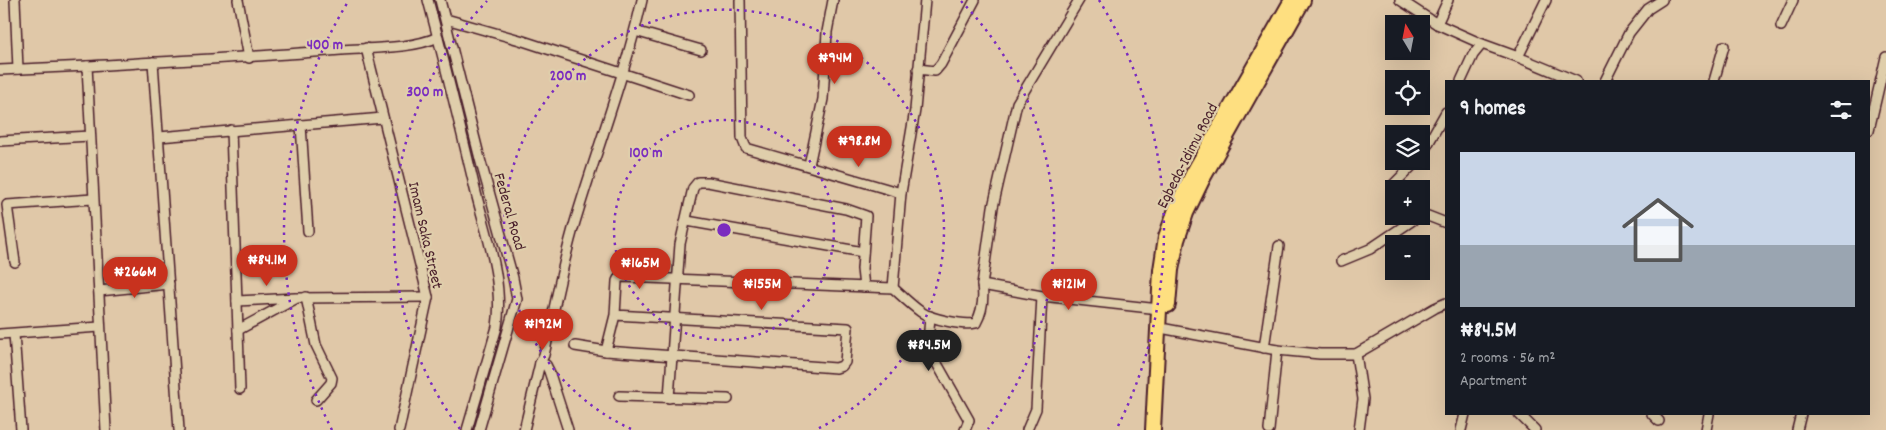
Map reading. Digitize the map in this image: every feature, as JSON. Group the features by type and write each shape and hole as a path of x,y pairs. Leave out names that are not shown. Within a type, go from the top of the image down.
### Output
{"main road":[{"name":"Egbeda-Idimu Road","path":"1152,430 1161,270 1166,237 1178,204 1292,0"},
{"name":"Egbeda-Idimu Road","path":"1162,430 1161,393 1166,329 1171,270 1177,240 1186,213 1204,176 1303,0"}],"street":[{"path":"15,0 18,68"},
{"path":"238,0 249,58"},
{"name":"Federal Road","path":"428,0 491,251 499,294 499,310 488,361 467,430"},
{"name":"Federal Road","path":"440,0 517,299 479,430"},
{"path":"524,430 540,363 544,355 574,224 598,145 623,75 642,0"},
{"path":"740,0 742,138 746,148 901,193"},
{"path":"809,165 823,99 827,32 833,0"},
{"path":"893,288 901,193 915,110 925,0"},
{"path":"918,69 935,71 941,64 976,0"},
{"path":"606,351 615,315 617,281 619,277 893,288 922,313 969,325 976,324 984,296 982,285 993,207 1017,103 1079,0"},
{"path":"1400,0 1437,24 1574,80"},
{"path":"1437,24 1448,0"},
{"path":"1518,56 1546,0"},
{"path":"1605,80 1629,32 1649,4 1662,0"},
{"path":"1781,26 1793,0"},
{"path":"446,19 520,40 689,95"},
{"path":"635,30 701,50"},
{"path":"0,70 249,58 421,43 438,37"},
{"path":"1461,80 1473,55 1482,44"},
{"path":"1714,80 1724,46"},
{"name":"Imam Saka Street","path":"366,48 428,297 398,430"},
{"path":"1870,121 1872,102 1886,57"},
{"path":"153,62 178,430"},
{"path":"87,66 106,430"},
{"path":"159,138 231,130 382,118"},
{"path":"1430,142 1445,118"},
{"path":"300,125 308,231"},
{"path":"231,130 240,389"},
{"path":"0,141 90,136"},
{"path":"1398,180 1408,170"},
{"path":"670,398 680,244 694,188 698,182 708,182 855,211 866,216 862,269 864,287"},
{"path":"476,192 488,188"},
{"path":"15,262 7,205 93,200"},
{"path":"1430,217 1445,224"},
{"path":"687,221 863,252"},
{"path":"1341,261 1370,249 1406,225"},
{"path":"1264,348 1279,246"},
{"path":"98,291 169,284"},
{"path":"982,285 1042,296 1159,309"},
{"path":"1027,430 1036,409 1042,296"},
{"path":"237,301 302,298 428,297"},
{"path":"238,330 302,298"},
{"path":"302,298 316,345 332,378 331,383 316,400"},
{"path":"1166,329 1277,350 1320,354 1356,354 1445,304"},
{"path":"575,346 606,351 836,368 842,366 845,362 848,328 615,315"},
{"path":"930,316 928,344 931,353 969,420 965,430"},
{"path":"0,334 100,328"},
{"path":"14,334 21,430"},
{"path":"1269,430 1277,350"},
{"path":"1356,354 1363,399 1359,430"},
{"path":"540,363 546,365 549,371 568,430"},
{"path":"619,396 728,399"},
{"path":"1460,430 1465,415"},
{"path":"1520,415 1535,430"},
{"path":"1653,415 1660,421"},
{"path":"1706,430 1710,415"},
{"path":"1797,430 1801,415"}]}
